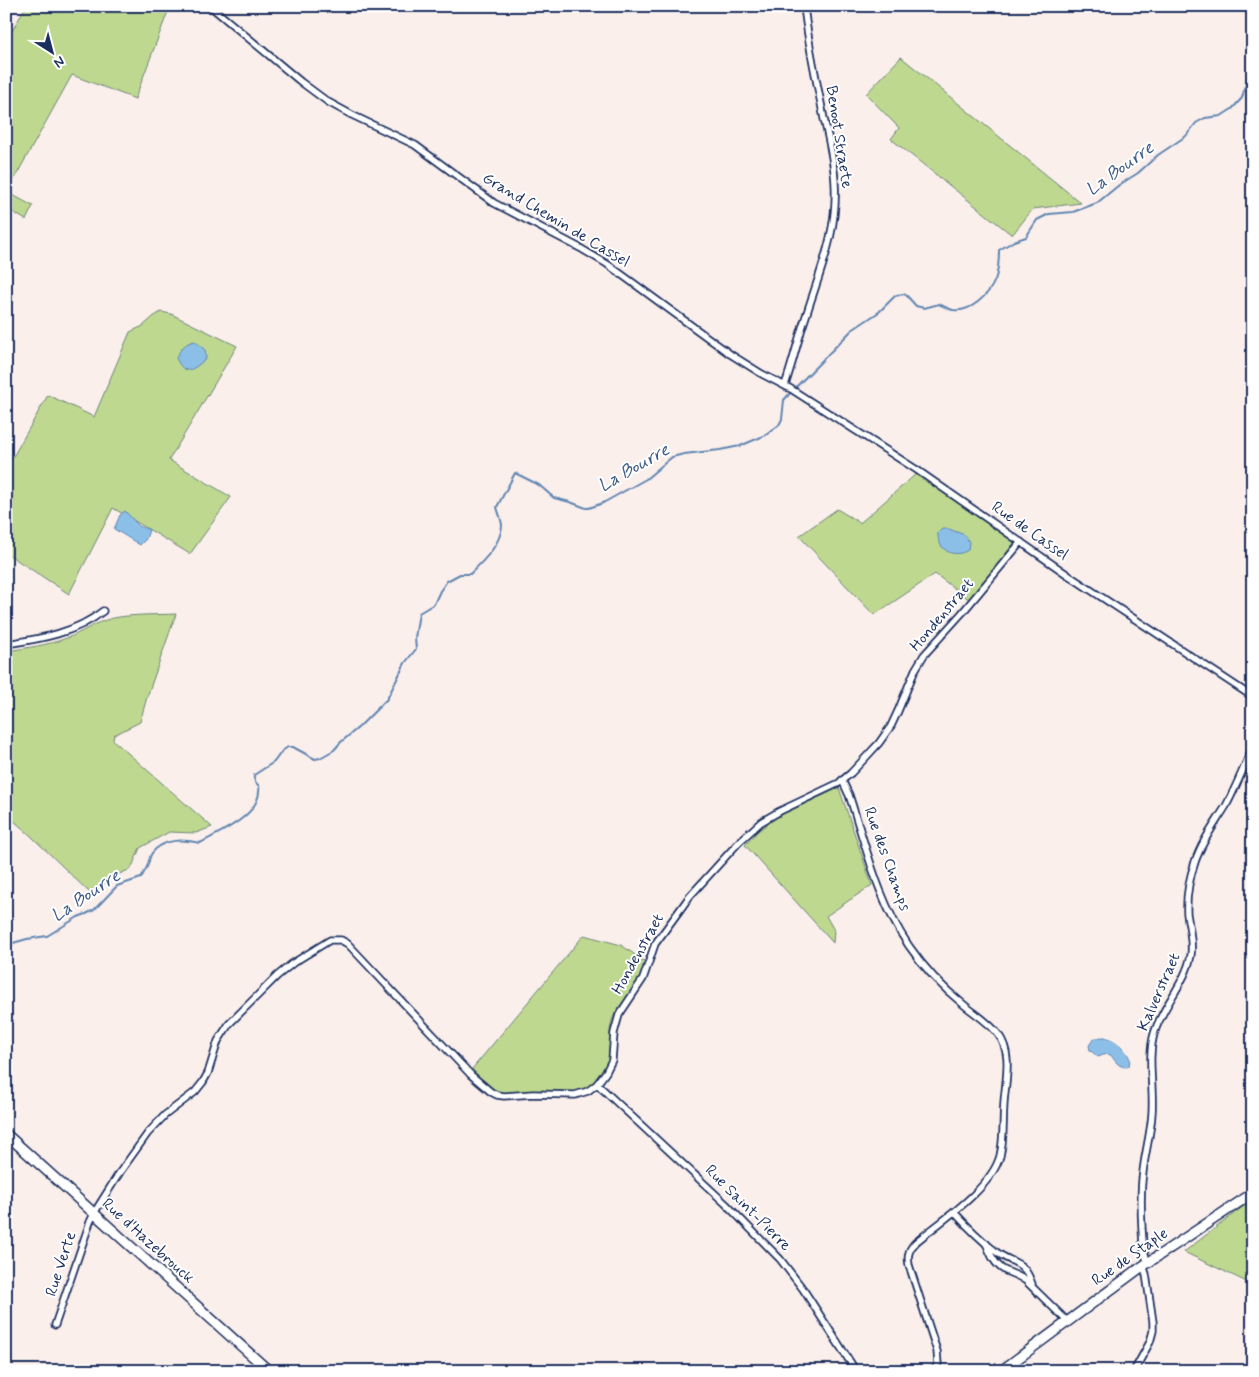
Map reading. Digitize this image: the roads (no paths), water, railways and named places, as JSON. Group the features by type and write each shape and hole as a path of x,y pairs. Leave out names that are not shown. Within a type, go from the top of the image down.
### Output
{"street":[{"name":"Grand Chemin de Cassel","path":"210,6 322,98 352,115 415,145 489,200 599,260 730,354 794,391"},
{"name":"Benoot Straete","path":"785,385 808,307 827,254 835,211 832,156 810,49 804,6"},
{"name":"Rue de Cassel","path":"794,391 922,474 1120,610 1253,697"},
{"name":"Hondenstraet","path":"597,1084 612,1060 614,1033 619,1015 643,980 655,944 693,892 739,842 761,822 780,810 830,788 842,780 867,756 886,733 896,716 915,670 924,655 1021,542"},
{"path":"6,644 38,639 70,630 89,622 103,611"},
{"name":"Kalverstraet","path":"1134,1371 1150,1342 1153,1331 1143,1248 1142,1197 1143,1173 1152,1117 1152,1040 1191,957 1192,948 1187,905 1190,880 1195,862 1203,842 1228,801 1253,748"},
{"name":"Rue des Champs","path":"842,780 849,795 880,892 900,932 917,957 935,978 959,1001 996,1031 1006,1050 1007,1068 1002,1145 999,1160 987,1180 954,1212 916,1242 908,1254 910,1269 937,1351 938,1364 933,1371"},
{"path":"94,1213 148,1133 160,1119 195,1092 204,1082 218,1041 229,1024 284,970 330,940 341,940 348,944 475,1079 491,1092 504,1096 533,1094 574,1095 588,1091 597,1084"},
{"name":"Rue Saint-Pierre","path":"597,1084 726,1204 780,1260 803,1289 856,1371"},
{"name":"Rue d'Hazebrouck","path":"6,1134 269,1371"},
{"name":"Rue de Staple","path":"1001,1371 1146,1264 1253,1193"},
{"path":"954,1212 999,1254 1023,1267 1032,1286"},
{"name":"Rue Verte","path":"55,1325 94,1213"},
{"path":"986,1243 992,1258 998,1265 1032,1286 1067,1321"},
{"name":"Rue de Staple","path":"1008,1371 1028,1350"}],"water":[{"path":"195,341 205,350 206,359 190,370 186,370 179,364 176,358 185,345"},
{"path":"125,511 139,526 149,530 146,539 140,545 114,529 120,515"},
{"path":"942,529 949,529 965,535 969,542 968,550 957,554 943,548 938,539 938,533"},
{"path":"1105,1037 1117,1043 1126,1051 1130,1059 1129,1066 1119,1065 1111,1055 1106,1054 1098,1057 1090,1050 1090,1043 1098,1038"}],"waterway":[{"name":"La Bourre","path":"795,388 852,330 879,312 895,296 904,294 916,306 924,308 939,304 951,310 966,309 978,302 984,297 995,280 998,269 999,250 1014,241 1026,237 1037,220 1049,214 1073,212 1097,203 1119,185 1138,173 1158,155 1186,136 1196,123 1205,118 1221,116 1232,109 1242,98 1248,76 1253,72"},
{"name":"La Bourre","path":"6,945 47,936 78,917 94,910 117,886 141,878 150,856 162,845 181,840 200,843 239,821 248,813 258,796 259,786 254,780 254,775 274,762 282,751 288,747 293,747 315,759 320,758 334,750 359,727 387,699 405,663 416,649 415,638 419,613 434,604 447,581 460,574 470,574 494,547 501,533 502,526 497,507 515,473 539,485 554,498 589,508 603,503 646,479 672,457 740,446 766,435 779,425 782,419 784,400 791,392"}]}
